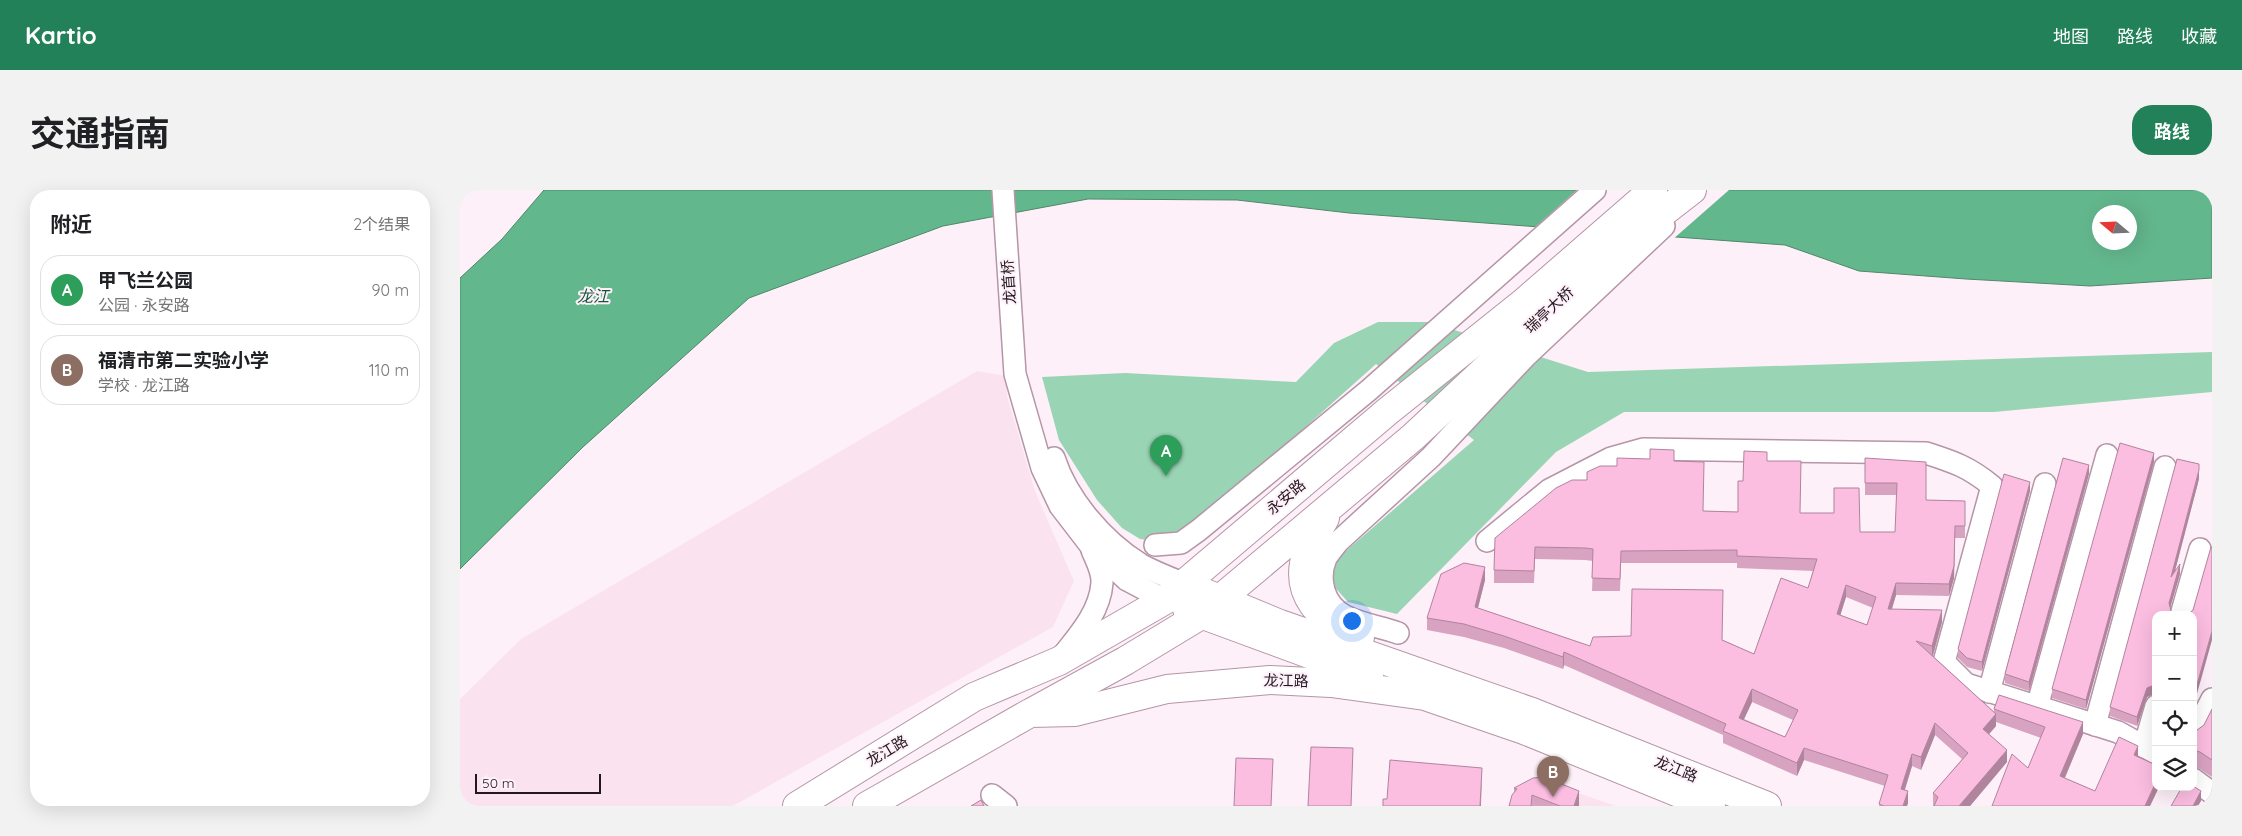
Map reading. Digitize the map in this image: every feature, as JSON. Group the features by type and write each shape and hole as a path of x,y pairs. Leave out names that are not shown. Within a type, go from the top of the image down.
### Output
{"main road":[{"name":"瑞亭大桥","path":"1388,411 1523,303 1653,190"},
{"name":"瑞亭大桥","path":"1334,502 1413,437 1603,259 1692,190"},
{"name":"永安路","path":"1059,661 1175,592 1388,411"},
{"path":"1030,713 1125,661 1210,607 1334,502"},
{"path":"1334,502 1308,548 1303,572 1305,592 1316,610 1338,628 1372,642 1397,664"},
{"path":"1175,592 1425,696"},
{"name":"龙江路","path":"1210,607 1280,624 1532,712 1767,806"},
{"name":"龙江路","path":"797,806 974,698 1059,661"},
{"name":"龙江路","path":"867,806 1030,713 1075,712 1167,689 1270,680 1331,682 1425,696 1524,730 1711,806"}],"street":[{"name":"龙首桥","path":"1003,190 1021,374"},
{"name":"龙首桥","path":"1013,190 1021,374"},
{"path":"1155,545 1181,543 1199,530 1369,390 1595,190"},
{"path":"1398,633 1345,616 1331,606 1324,596 1326,558 1338,542 1431,457 1526,356 1704,190"},
{"path":"1021,374 1042,468 1060,506 1090,545 1127,580 1175,592"},
{"path":"1021,374 1056,465 1074,498 1103,534 1119,549 1175,592"},
{"path":"1487,540 1549,490 1611,458 1643,449 1926,454 1948,460 1972,469 1992,486 1944,662 1966,684 2118,732 2150,750 2152,735"},
{"path":"2037,707 2107,455"},
{"path":"2095,725 2165,467"},
{"path":"1989,692 2045,484"},
{"path":"1059,661 1088,624 1098,602 1102,582 1090,545"},
{"path":"2182,611 2200,549"},
{"path":"2197,728 2212,699"},
{"path":"2197,782 2212,793"}],"shaded area":[{"path":"1378,322 1429,322 1588,372 2212,352 2212,392 1994,412 1624,412 1556,452 1397,614 1348,602 1331,583 1332,563 1474,440 1376,364 1196,525 1156,541 1140,539 1122,528 1097,500 1059,440 1042,377 1125,373 1296,382 1334,343"},
{"path":"977,371 1006,376 1007,396 1035,491 1074,581 1053,627 733,806 460,806 460,699 521,639"},
{"path":"1544,781 1616,806 1509,806"}],"water":[{"name":"龙江","path":"544,190 2212,190 2212,278 2090,286 1859,271 1785,245 1349,213 1237,200 1088,199 943,226 749,298 583,447 460,569 460,278 502,239"}],"pier":[{"path":"1577,190 1729,190 1672,240 1532,230"}],"building":[{"path":"2120,443 2154,453 2086,700 2052,689"},
{"path":"1650,449 1674,450 1674,461 1704,462 1703,511 1738,512 1738,481 1743,481 1744,451 1767,452 1767,461 1801,461 1800,513 1834,513 1834,488 1859,488 1860,532 1895,532 1897,483 1865,483 1865,458 1926,462 1926,500 1965,501 1965,526 1955,526 1954,566 1949,584 1896,583 1888,609 1942,610 1932,646 1916,641 1996,714 1983,729 2007,750 1959,806 1934,806 1938,797 1933,793 1968,753 1935,723 1921,757 1912,754 1901,789 1908,791 1903,806 1884,806 1879,804 1888,775 1804,748 1797,763 1723,731 1726,724 1564,652 1563,657 1464,624 1427,618 1441,574 1464,563 1485,567 1475,607 1590,646 1593,637 1631,636 1632,589 1723,590 1722,640 1754,654 1781,578 1808,588 1817,559 1737,556 1737,550 1621,551 1620,579 1592,578 1593,549 1535,547 1534,571 1494,570 1495,538 1556,488 1572,480 1587,480 1587,472 1600,466 1617,466 1617,458 1650,459","holes":["1846,585 1876,597 1867,625 1837,614","1752,689 1798,710 1785,737 1739,718"]},
{"path":"2063,458 2089,465 2029,682 2005,674"},
{"path":"2177,459 2199,464 2171,577 2180,564 2169,603 2171,611 2152,611 2152,686 2147,688 2137,717 2110,707"},
{"path":"2004,474 2030,482 1982,662 1967,658 1958,649"},
{"path":"2211,547 2212,631 2197,685 2197,611 2192,611"},
{"path":"1999,695 2083,722 2060,776 2095,791 2119,737 2138,746 2134,755 2152,763 2152,791 2145,806 1992,806 2012,754 2028,768 2045,727 1994,709"},
{"path":"2212,709 2212,760 2197,751 2197,730 2204,725"},
{"path":"1311,747 1353,748 1351,806 1308,806"},
{"path":"1236,758 1273,759 1271,806 1234,806"},
{"path":"1390,760 1482,768 1480,806 1383,806 1383,799 1387,799"},
{"path":"1544,777 1579,791 1574,806 1560,806 1532,795 1531,806 1509,806 1512,795 1517,789 1514,788 1533,778"},
{"path":"2197,788 2201,791 2193,806 2171,806 2180,791 2197,791"},
{"path":"981,800 984,806 971,806"}],"place":[{"name":"甲飞兰公园","path":"1166,476"},
{"name":"福清市第二实验小学","path":"1553,797"}]}
